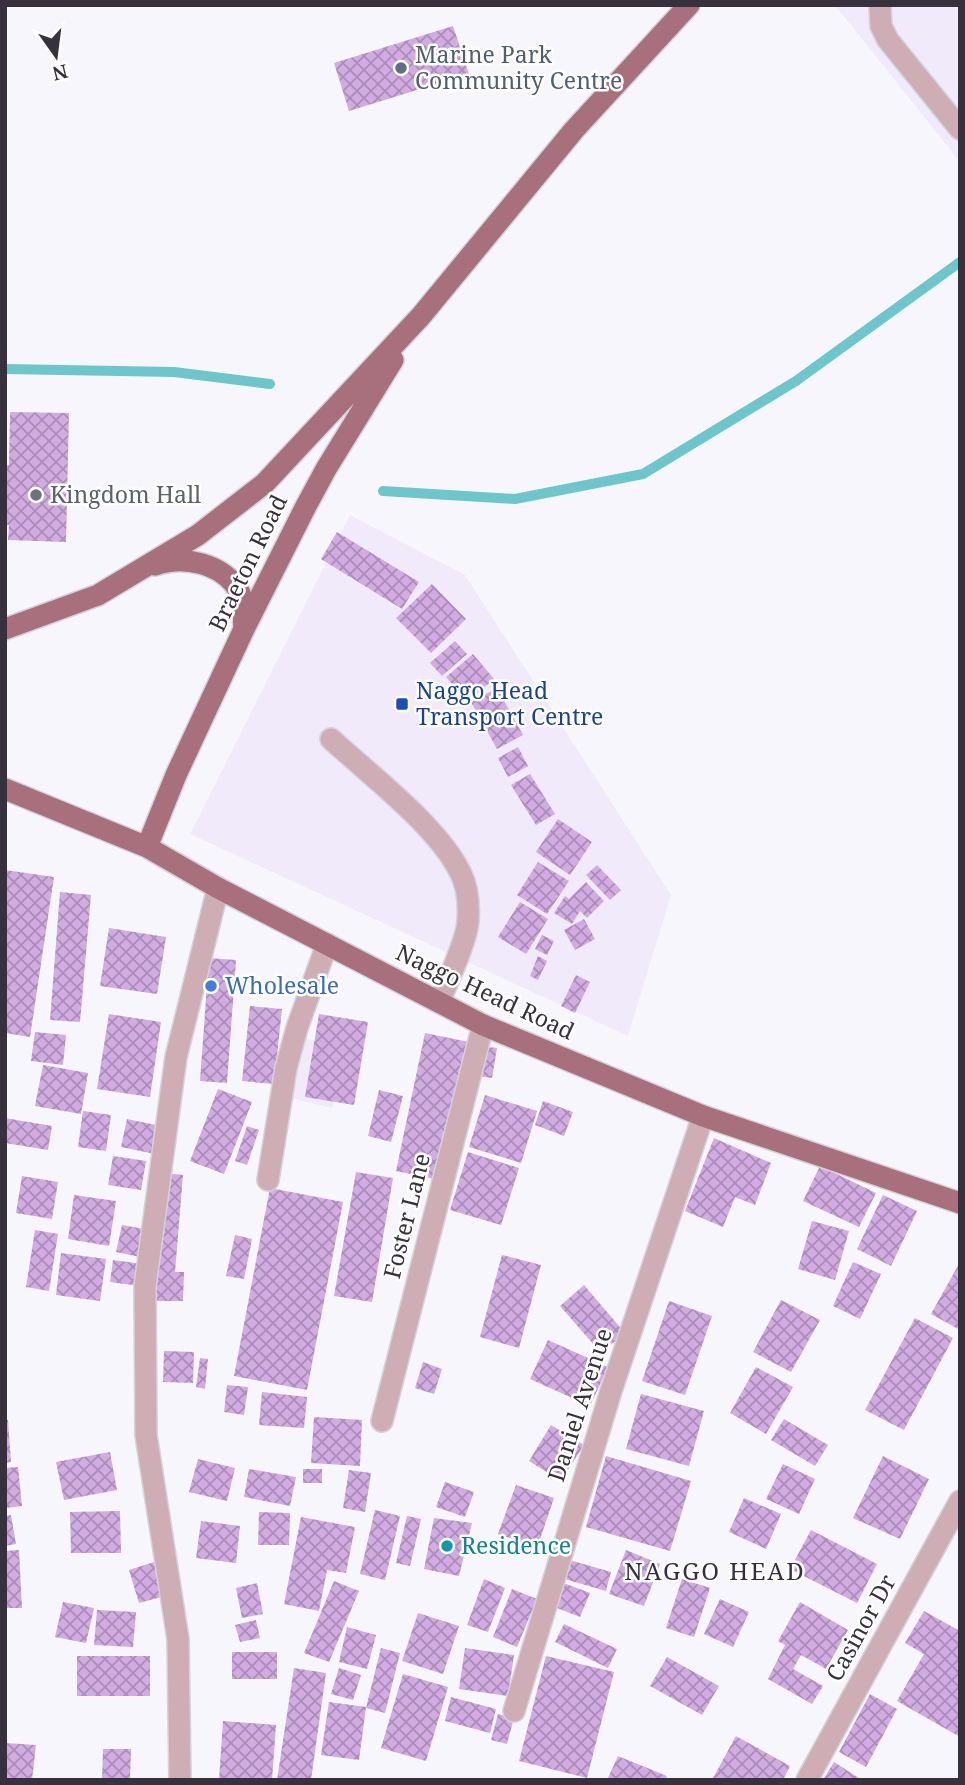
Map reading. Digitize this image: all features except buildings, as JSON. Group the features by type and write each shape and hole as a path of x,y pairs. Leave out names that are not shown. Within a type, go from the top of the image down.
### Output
{"main road":[{"name":"Braeton Road","path":"5,629 97,594 198,535 265,483 421,316 574,130 689,5"},
{"name":"Braeton Road","path":"147,847 176,775 244,629 326,469 421,316"},
{"path":"136,572 164,562 198,561 227,577 240,593 244,629"},
{"name":"Naggo Head Road","path":"5,789 147,847 218,888 484,1025 703,1116 960,1203"}],"lane":[{"path":"880,5 881,26 888,40 960,129"},
{"path":"331,739 424,824 448,850 462,876 468,898 468,925 439,1002"},
{"path":"180,1780 178,1639 146,1435 145,1286 176,1057 218,888"},
{"path":"268,1180 286,1068 297,1028 327,944"},
{"name":"Foster Lane","path":"382,1421 484,1025"},
{"name":"Daniel Avenue","path":"514,1711 611,1391 703,1116"},
{"name":"Casinor Dr","path":"807,1780 960,1501"}],"shaded area":[{"path":"835,5 960,5 960,162"},
{"name":"Naggo Head Transport Centre","path":"350,515 465,575 671,895 628,1036 190,834"},
{"name":"Wholesale","path":"353,1033 332,1108 290,1098 303,1038 322,1042"}],"waterway":[{"path":"383,491 515,499 643,474 796,381 960,262"},
{"path":"5,369 174,372 270,384"}],"place":[{"name":"Marine Park Community Centre","path":"401,68"},
{"name":"Kingdom Hall","path":"36,495"},
{"name":"Naggo Head Transport Centre","path":"402,704"},
{"name":"Wholesale","path":"211,986"},
{"name":"Residence","path":"447,1546"}],"district":[{"name":"NAGGO HEAD","path":"715,1572"}]}
